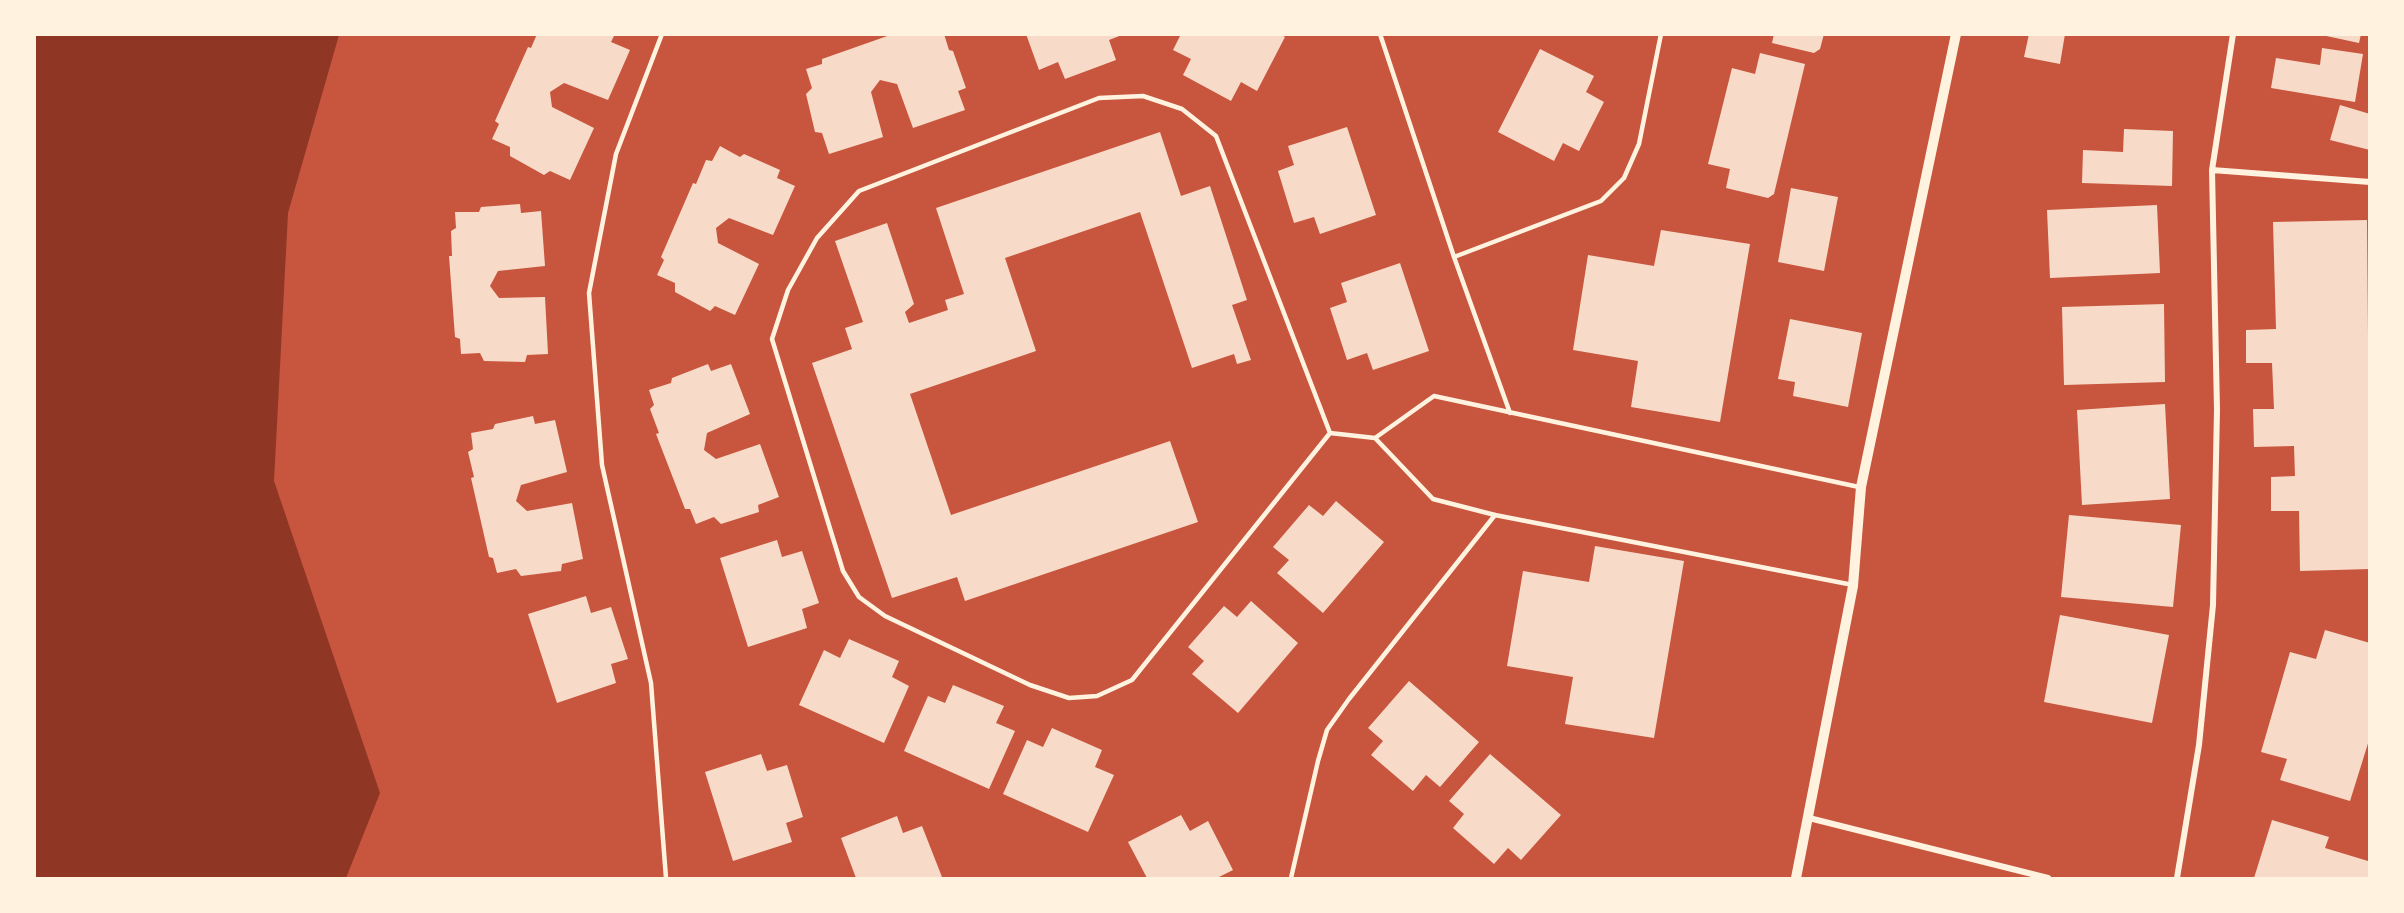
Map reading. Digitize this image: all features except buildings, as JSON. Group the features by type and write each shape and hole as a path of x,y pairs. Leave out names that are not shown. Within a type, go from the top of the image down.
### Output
{"street":[{"path":"1796,879 1853,585 1861,488 1956,34"},
{"path":"2177,879 2199,745 2213,605 2217,410 2212,170 2233,34"},
{"path":"2212,170 2370,182"},
{"path":"1809,818 2048,879"}],"lane":[{"path":"662,34 616,154 589,293 602,465 651,682 666,879"},
{"path":"1380,34 1454,257 1510,413"},
{"path":"1454,257 1601,201 1624,178 1639,144 1661,34"},
{"path":"1143,96 1182,108 1216,135 1330,434 1132,680 1097,696 1069,698 1030,685 885,616 859,597 843,571 772,339 788,290 817,238 860,191 1099,98 1143,96"},
{"path":"1330,434 1375,438 1434,396 1861,488"},
{"path":"1375,438 1433,500 1495,515 1853,585"},
{"path":"1291,879 1318,761 1328,730 1349,699 1495,515"}],"shaded area":[{"path":"34,35 339,35 288,213 274,481 380,793 346,878 35,878"}]}
